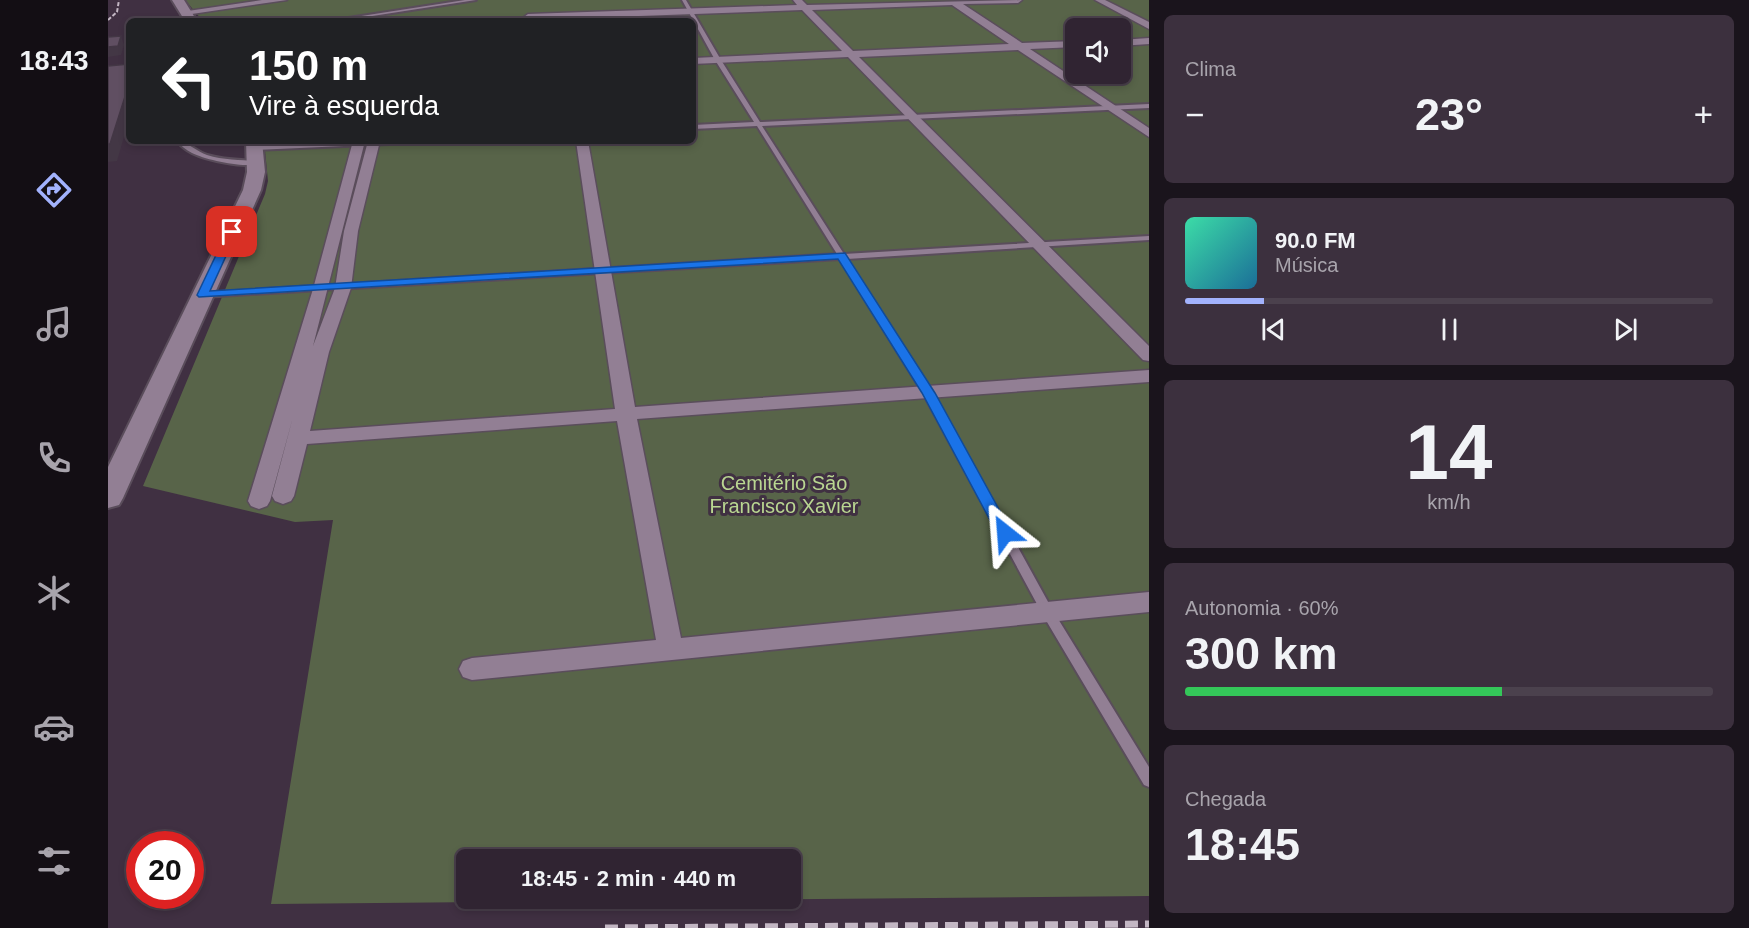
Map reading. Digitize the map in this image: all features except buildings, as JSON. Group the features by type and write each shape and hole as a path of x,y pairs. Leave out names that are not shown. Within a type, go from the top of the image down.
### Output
{"street":[{"path":"177,0 188,17 284,0"},
{"path":"528,16 800,4 1018,0"},
{"path":"1099,0 1149,26"},
{"path":"951,1 1149,133"},
{"path":"800,4 1042,245 1149,356"},
{"path":"1131,42 1149,41"},
{"path":"696,61 850,56 1065,45"},
{"path":"259,501 365,144"},
{"path":"283,496 320,352 343,288 366,144"},
{"path":"582,144 626,414 670,648"},
{"path":"108,498 252,190 255,150"},
{"path":"298,438 1149,376"},
{"path":"472,669 670,648 1048,614 1149,602"}],"lane":[{"path":"351,18 474,0"},
{"path":"684,0 695,18"},
{"path":"696,19 718,60 928,393 1048,614 1149,780"},
{"path":"696,127 1149,106"},
{"path":"183,144 187,148 211,157 255,150 338,144"},
{"path":"203,295 1149,238"}],"green space":[{"name":"Cemitério São Francisco Xavier","path":"185,0 1149,0 1149,896 801,899 801,849 456,849 456,902 271,904 333,520 295,522 143,486 265,194 268,181 264,144 696,144 696,18 200,18"}],"railway":[{"path":"108,20 117,12 119,0"},
{"path":"605,928 1149,924"}],"route":[{"path":"232,232 203,295 841,255 928,393 1005,533"}]}
